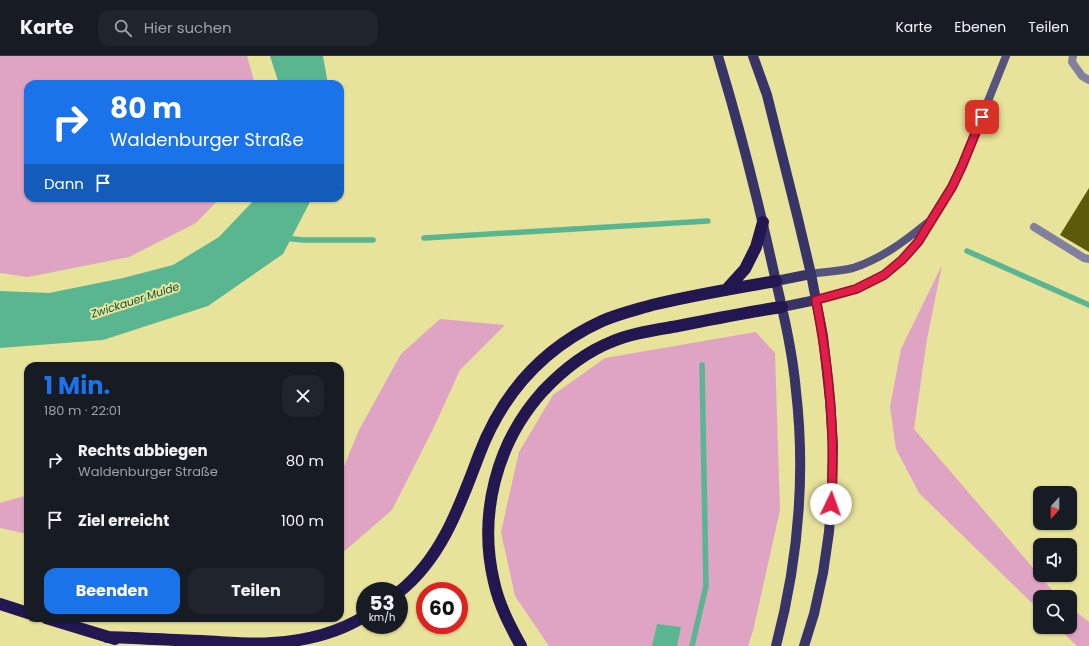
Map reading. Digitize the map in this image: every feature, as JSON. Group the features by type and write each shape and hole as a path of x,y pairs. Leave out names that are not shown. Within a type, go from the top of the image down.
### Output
{"highway":[{"path":"726,290 745,270 756,247 763,222"},
{"path":"408,583 435,552 448,532 488,434 502,408 529,372 563,342 583,330 625,312 670,301 776,281"},
{"path":"521,646 501,606 494,583 488,535 489,511 493,487 509,441 521,420 535,401 551,383 569,367 589,353 610,342 639,333 782,307"},
{"path":"0,604 24,612"},
{"path":"108,637 271,643 295,641 318,635 356,620"},
{"path":"59,622 144,646"}],"main road":[{"path":"718,56 734,108 763,222 782,307 791,353 800,428 800,503 797,540 784,617 776,646"},
{"path":"753,56 767,95 811,274 823,336 830,400 832,490 828,532 823,573 814,614 804,646"},
{"path":"776,281 811,274"},
{"path":"782,307 816,300"}],"street":[{"path":"816,300 856,289 884,275 902,260 918,242 952,187 962,166 1006,56"},
{"path":"1073,56 1072,62 1082,76 1089,80"},
{"path":"811,274 853,268 874,259 895,248 932,218"},
{"path":"1034,227 1084,258 1089,258"}],"shaded area":[{"path":"0,56 247,56 254,80 24,80 24,202 216,202 196,223 129,257 28,277 0,273"},
{"path":"942,265 927,339 914,429 1033,568 1033,582 1045,582 1052,590 1033,590 1033,604 919,493 896,449 890,407 901,349"},
{"path":"440,319 505,325 460,370 434,427 392,510 344,552 344,466 359,430 401,354"},
{"path":"756,332 775,353 780,510 753,631 748,646 549,646 515,596 501,532 519,452 553,395 605,358"},
{"path":"24,496 24,533 0,528 0,503"},
{"path":"1077,613 1089,622 1089,646 1077,646 1064,634 1077,634"}],"water":[{"path":"270,56 323,56 327,80 278,80"},
{"name":"Zwickauer Mulde","path":"252,202 310,202 283,254 208,306 103,340 0,348 0,291 49,293 123,278 173,265 219,237"},
{"path":"657,624 681,627 677,646 652,646"}],"building":[{"path":"1089,188 1089,252 1060,235"}],"waterway":[{"path":"424,238 708,221"},
{"path":"283,238 303,240 373,240"},
{"path":"967,251 1089,305"},
{"path":"692,646 706,586 702,365"}],"route":[{"path":"831,504 832,445 830,400 823,336 816,300 856,289 884,275 902,260 918,242 952,187 982,117"}]}
